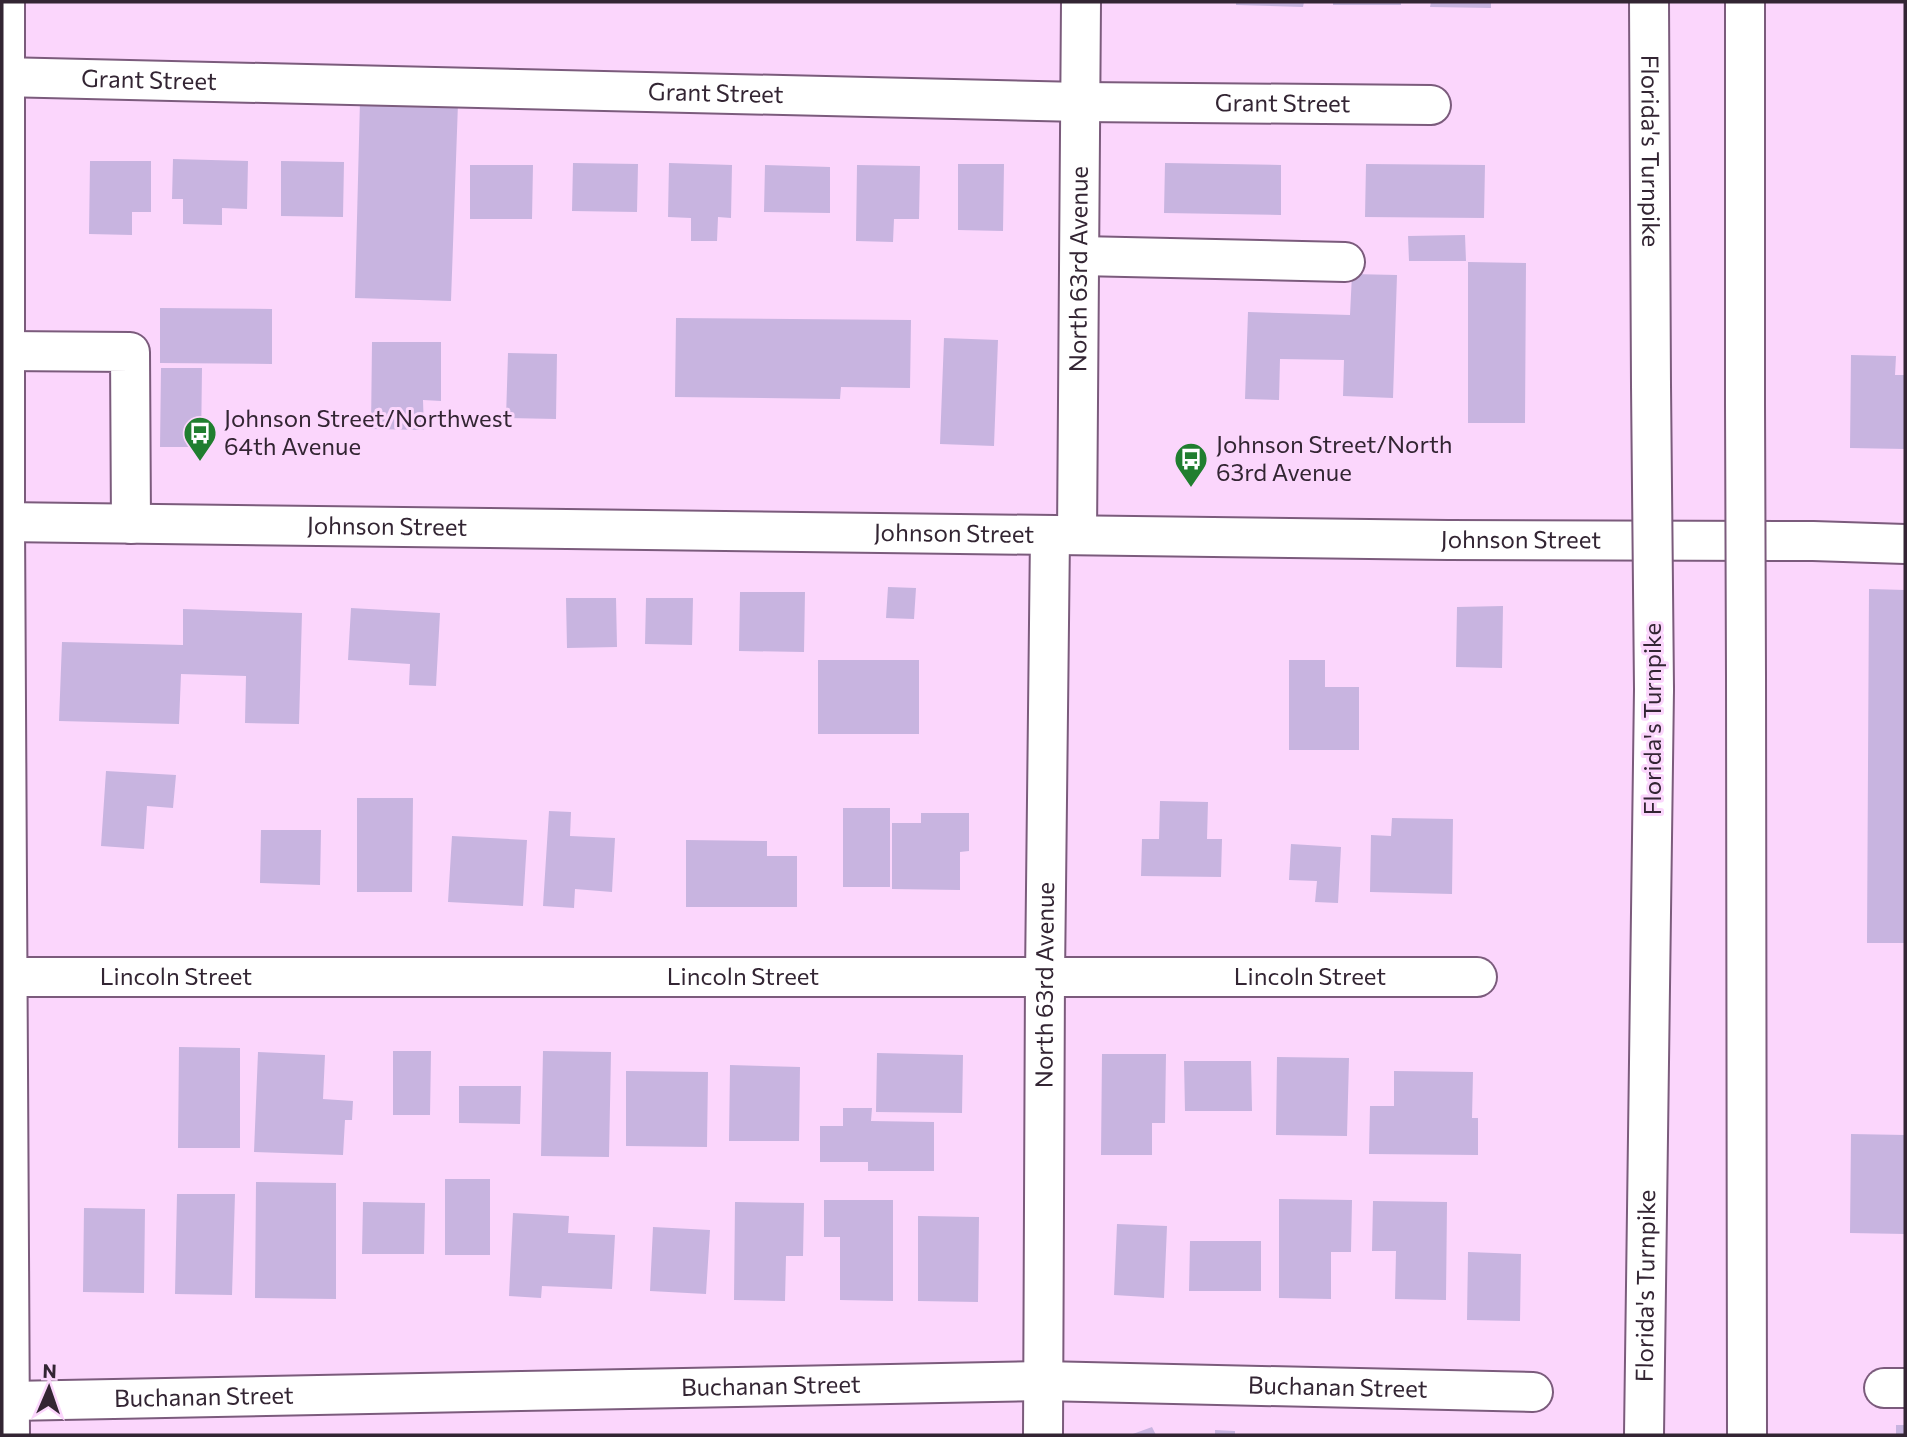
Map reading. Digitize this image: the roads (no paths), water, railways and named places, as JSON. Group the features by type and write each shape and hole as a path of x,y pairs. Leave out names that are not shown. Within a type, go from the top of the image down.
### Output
{"main road":[{"path":"5,2 4,705 10,1418"},
{"name":"North 63rd Avenue","path":"1042,1435 1045,978 1064,535 1080,256 1081,2"},
{"name":"Florida's Turnpike","path":"1644,1435 1654,689 1649,2"},
{"path":"1745,2 1747,1435"},
{"name":"Grant Street","path":"3,77 1081,102 1431,105"},
{"path":"1080,256 1345,262"},
{"path":"5,351 130,352 131,524"},
{"name":"Johnson Street","path":"4,522 1905,544"},
{"name":"Lincoln Street","path":"8,976 1477,977"},
{"name":"Buchanan Street","path":"10,1418 1042,1381 1532,1392"}],"place":[{"name":"Johnson Street/Northwest 64th Avenue","path":"200,463"},
{"name":"Johnson Street/North 63rd Avenue","path":"1191,489"}]}
